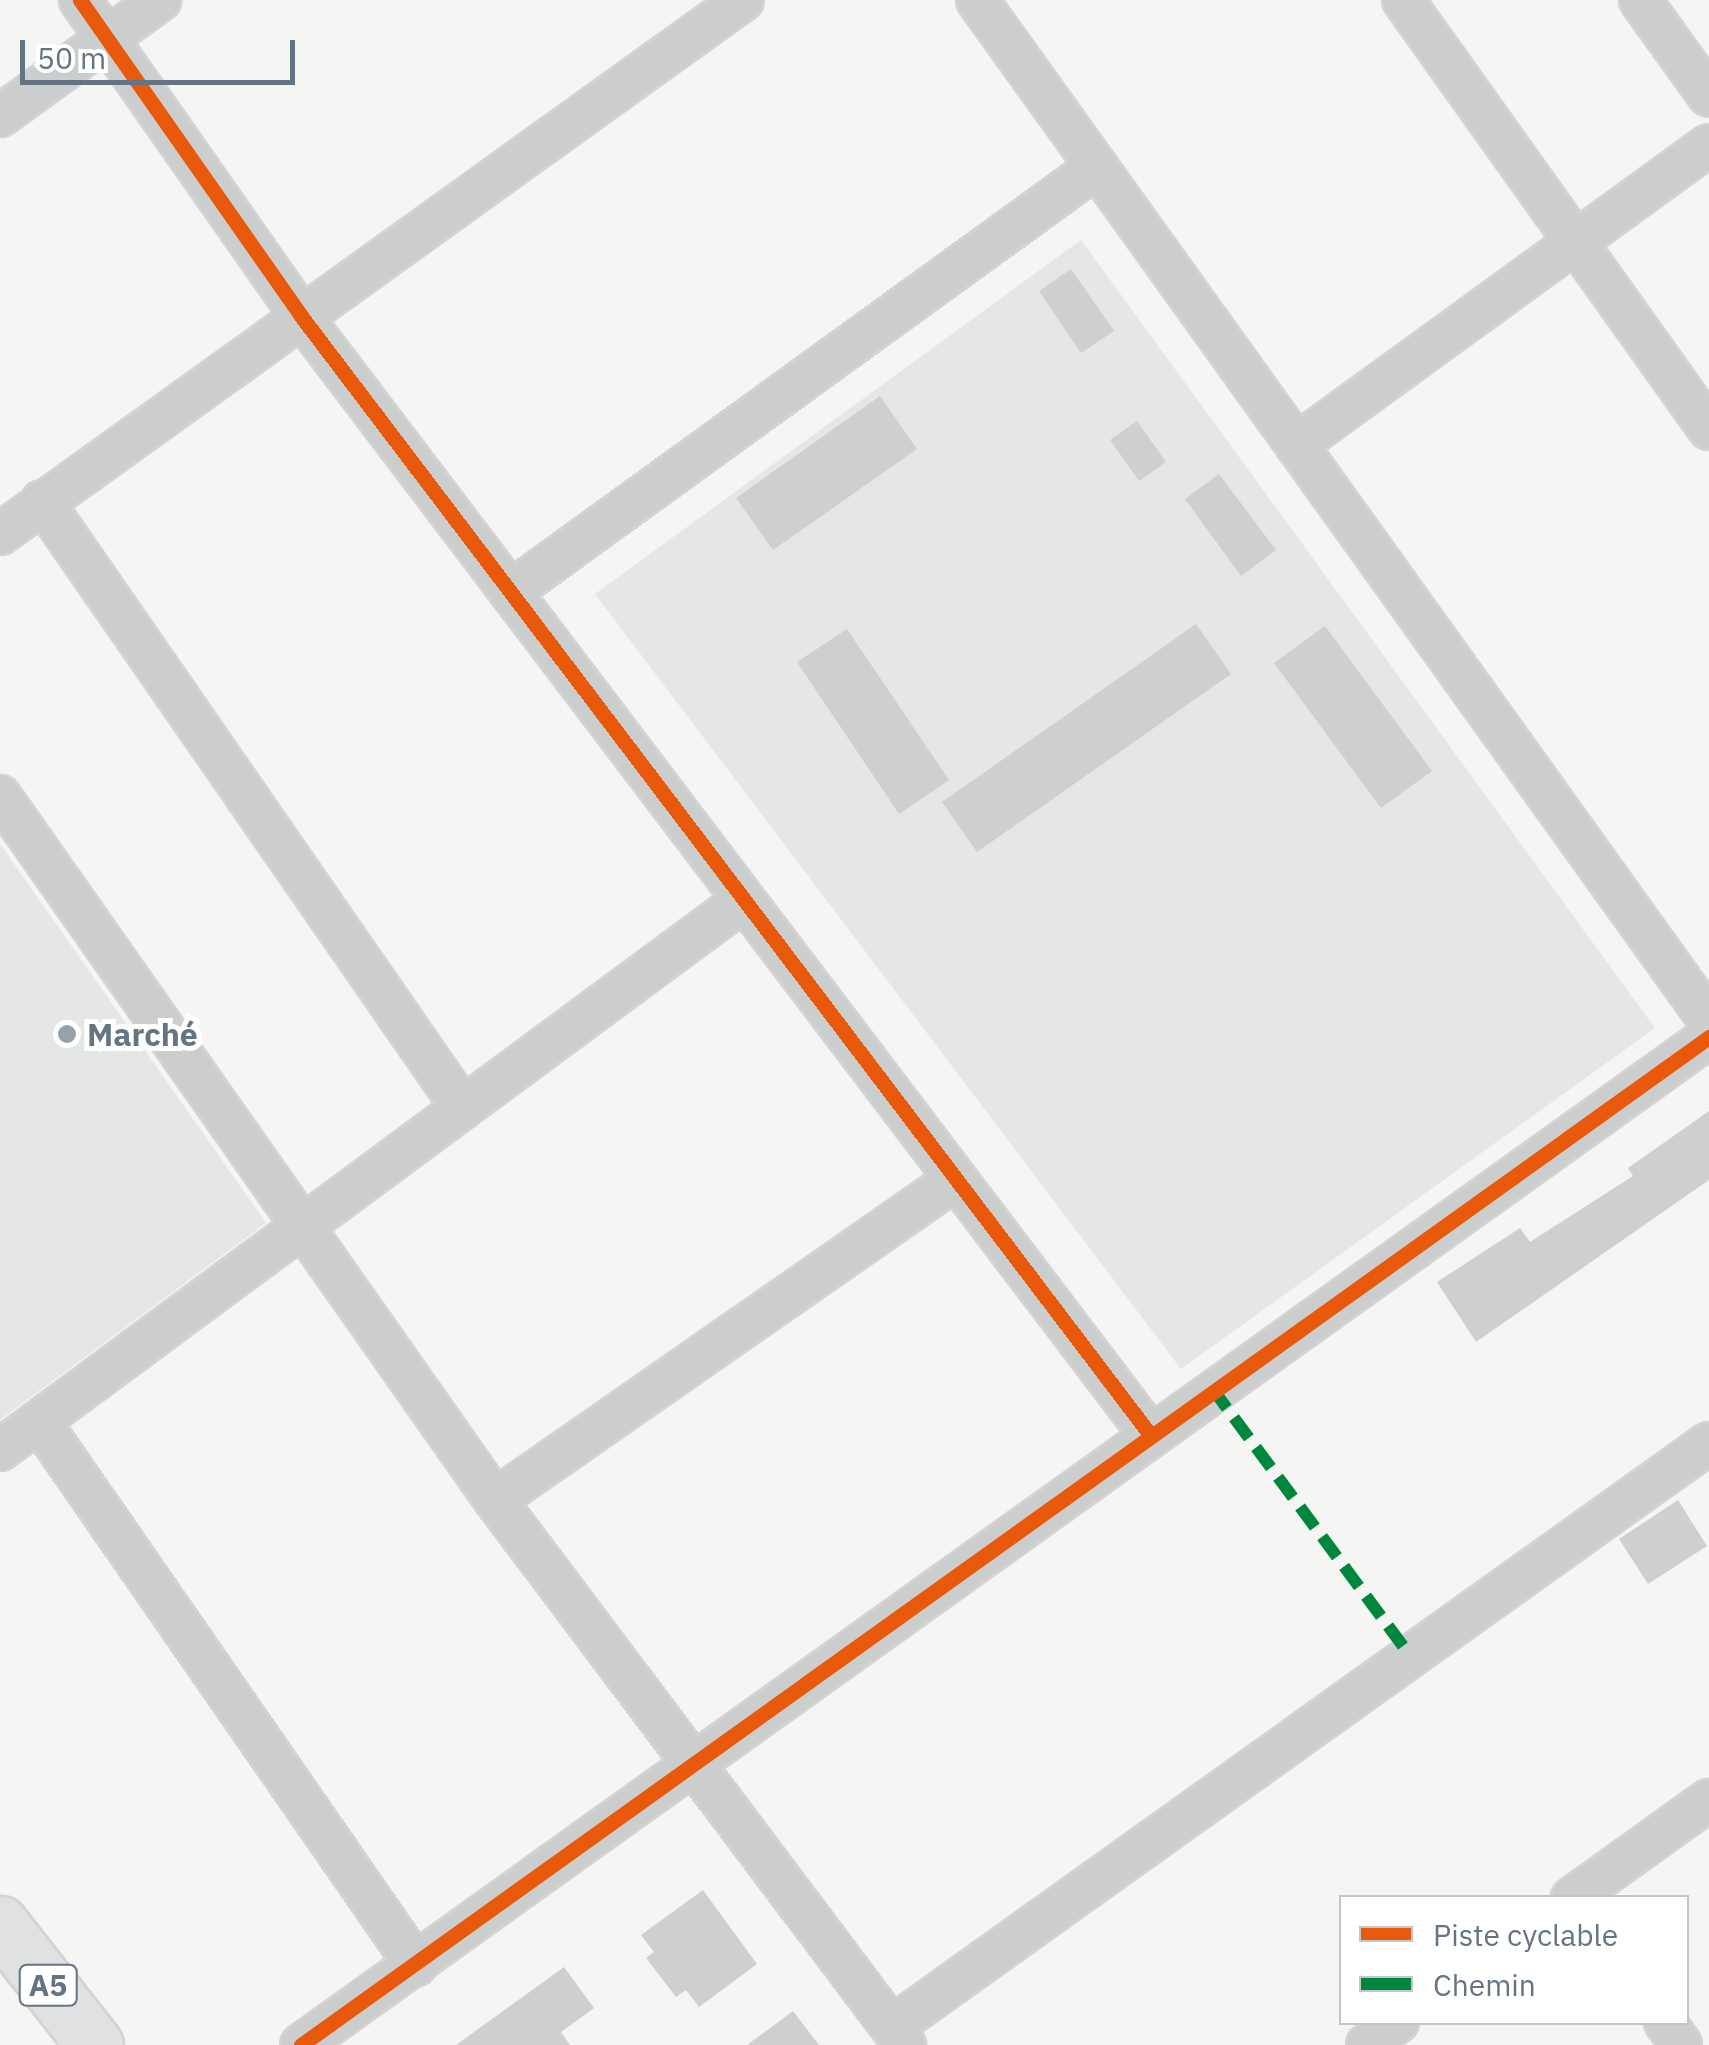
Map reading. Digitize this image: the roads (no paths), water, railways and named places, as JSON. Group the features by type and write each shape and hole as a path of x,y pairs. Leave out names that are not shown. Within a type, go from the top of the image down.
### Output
{"main road":[{"name":"A5","path":"0,1924 96,2045"}],"street":[{"path":"80,0 301,316 1148,1433"},
{"path":"0,116 160,0"},
{"path":"0,534 743,0"},
{"path":"977,0 1709,1020"},
{"path":"1403,0 1709,430"},
{"path":"1640,0 1709,96"},
{"path":"1296,444 1709,146"},
{"path":"510,592 1097,167"},
{"path":"42,501 462,1107"},
{"path":"0,796 495,1500 898,2036 1709,1443"},
{"path":"0,1450 300,1224 744,900"},
{"path":"300,2045 693,1766 1148,1433 1709,1037"},
{"path":"495,1500 956,1179"},
{"path":"39,1421 416,1965"},
{"path":"1577,1895 1709,1800"},
{"path":"1367,2045 1394,2025"}],"place":[{"name":"Marché","path":"67,1034"}]}
